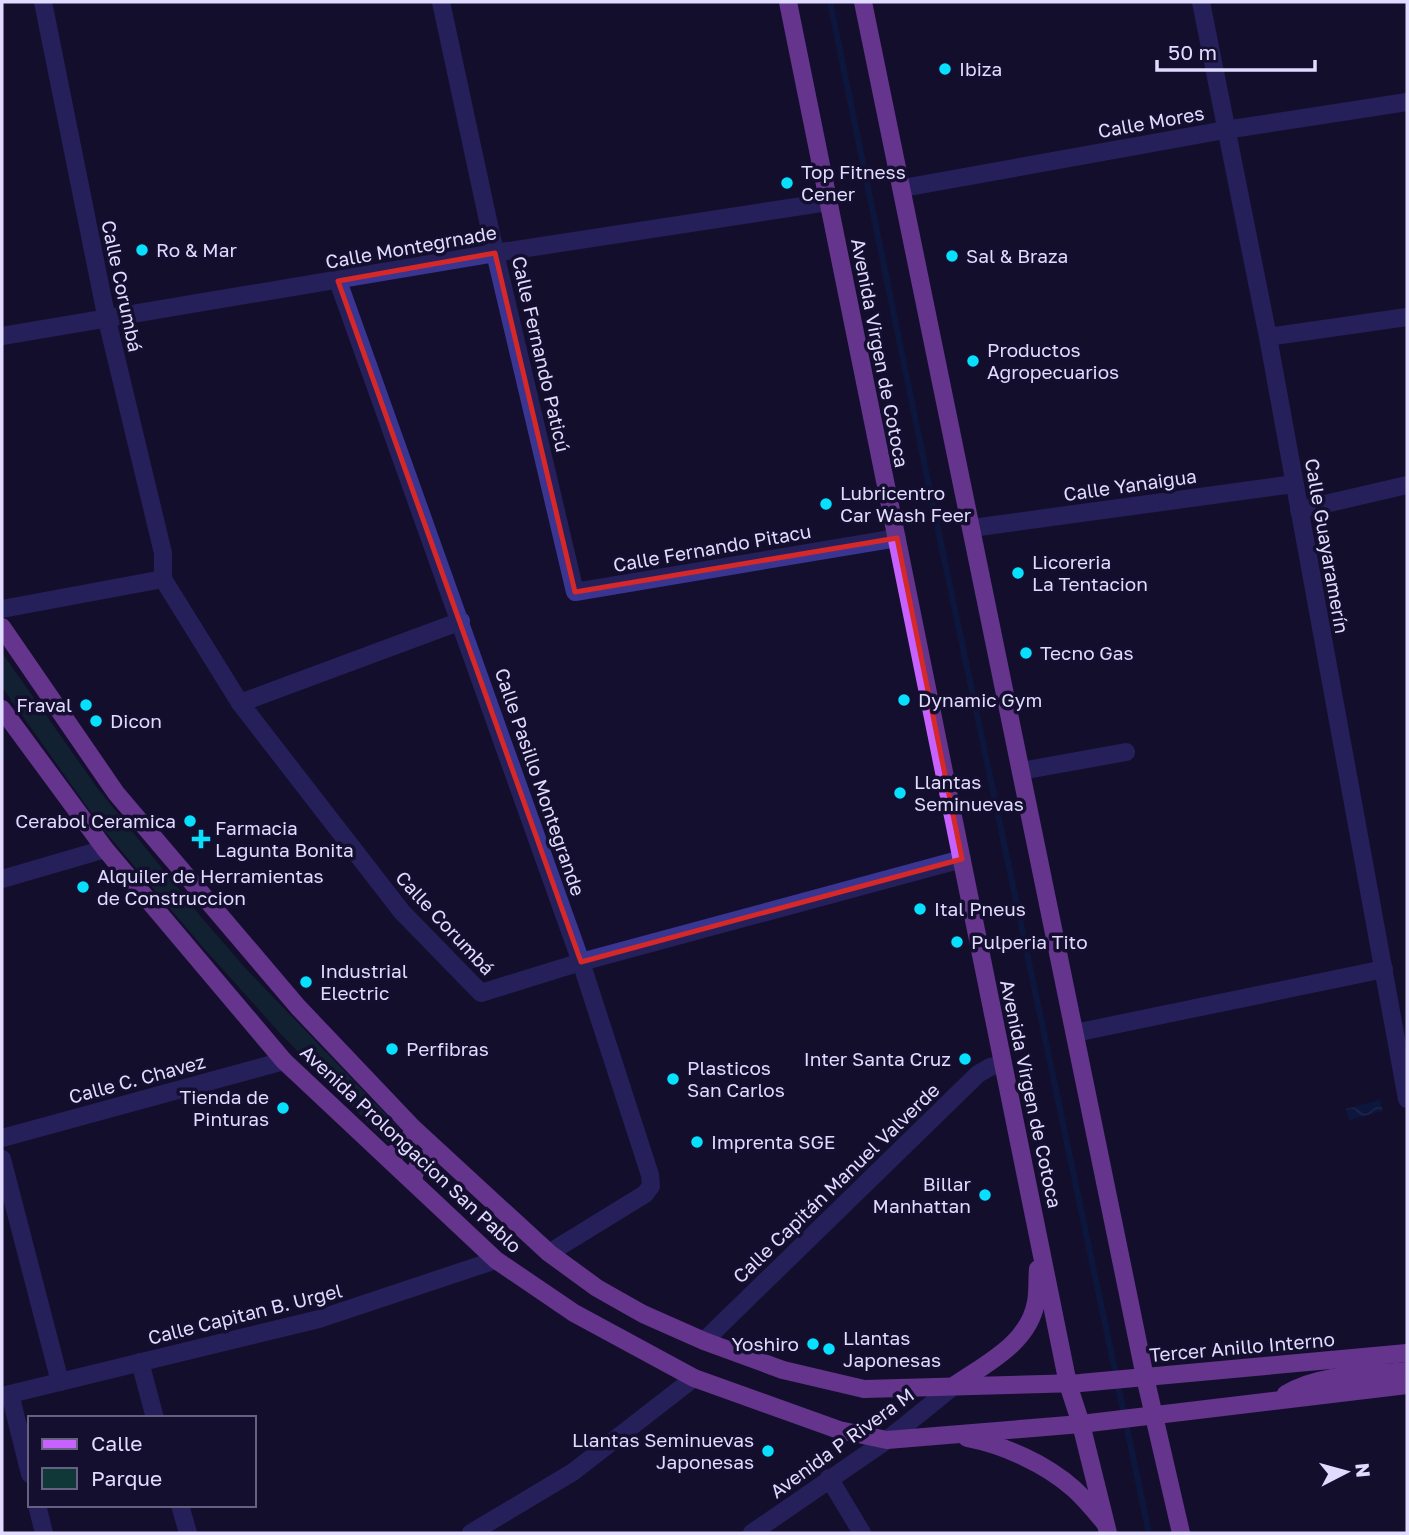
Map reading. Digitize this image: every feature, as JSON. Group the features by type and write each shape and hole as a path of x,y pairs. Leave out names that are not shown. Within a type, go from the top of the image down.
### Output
{"main road":[{"name":"Avenida Virgen de Cotoca","path":"788,2 1039,1241 1107,1528"},
{"path":"863,2 1075,1032 1141,1378 1181,1533"},
{"name":"Avenida Prolongacion San Pablo","path":"2,628 116,793 298,1007 413,1128 549,1253 597,1288 631,1308 704,1341 783,1370 864,1389 1074,1383"},
{"name":"Avenida Prolongacion San Pablo","path":"2,709 105,849 284,1061 496,1261 575,1313 694,1378 838,1430 887,1440 1084,1423"},
{"path":"386,1156 397,1154 405,1148 411,1139 413,1128"},
{"path":"413,1182 414,1171 420,1161 429,1155 440,1153"},
{"path":"955,1385 1011,1346 1027,1328 1037,1302 1039,1241"},
{"name":"Tercer Anillo Interno","path":"1074,1383 1407,1353"},
{"path":"1277,1400 1314,1382 1407,1371"},
{"path":"1084,1423 1407,1385"},
{"path":"950,1434 985,1441 1035,1463 1074,1489 1107,1528"}],"street":[{"name":"Calle Corumbá","path":"43,2 107,320 163,553 163,579 240,703 402,912 481,993 581,962 962,859"},
{"name":"Calle Fernando Paticú","path":"441,2 495,253 575,592"},
{"name":"Calle Guayaramerín","path":"1201,2 1268,337 1407,1099"},
{"name":"Calle Mores","path":"903,188 1225,130 1407,102"},
{"name":"Calle Montegrnade","path":"2,335 107,320 495,253 828,202"},
{"name":"Calle Pasillo Montegrande","path":"338,281 581,962 650,1175 651,1186 645,1194 549,1253"},
{"path":"1268,337 1407,317"},
{"name":"Calle Yanaigua","path":"972,528 1294,484"},
{"path":"1298,510 1407,485"},
{"name":"Calle Fernando Pitacu","path":"575,592 897,538"},
{"path":"2,609 163,579"},
{"path":"240,703 461,621"},
{"path":"1021,771 1126,752"},
{"path":"2,879 105,849"},
{"path":"1075,1032 1384,969"},
{"name":"Calle C. Chavez","path":"2,1138 284,1061"},
{"name":"Calle Capitán Manuel Valverde","path":"704,1341 978,1074 1003,1063"},
{"path":"2,1159 60,1382"},
{"name":"Calle Capitan B. Urgel","path":"6,1395 319,1319 496,1261"},
{"path":"140,1362 154,1416"},
{"path":"471,1533 573,1472 694,1378"},
{"name":"Avenida P Rivera M","path":"752,1533 887,1440 955,1385"},
{"path":"6,1395 28,1467"},
{"path":"829,1479 862,1533"},
{"path":"38,1507 44,1533"},
{"path":"181,1507 188,1533"}],"highlighted area":[{"path":"495,253 575,592 897,538 962,859 581,962 338,281"}],"green space":[{"path":"2,653 98,789 201,917 246,969 401,1130 399,1142 387,1142 279,1032 103,829 2,687"}],"water":[{"path":"1380,1100 1383,1111 1349,1120 1346,1109"}],"waterway":[{"path":"830,2 1149,1533"}],"place":[{"name":"Ibiza","path":"945,69"},
{"name":"Top Fitness Cener","path":"787,183"},
{"name":"Ro & Mar","path":"142,250"},
{"name":"Sal & Braza","path":"952,256"},
{"name":"Productos Agropecuarios","path":"973,361"},
{"name":"Lubricentro Car Wash Feer","path":"826,504"},
{"name":"Licoreria La Tentacion","path":"1018,573"},
{"name":"Tecno Gas","path":"1026,653"},
{"name":"Dynamic Gym","path":"904,700"},
{"name":"Fraval","path":"86,705"},
{"name":"Dicon","path":"96,721"},
{"name":"Llantas Seminuevas","path":"900,793"},
{"name":"Cerabol Ceramica","path":"190,821"},
{"name":"Farmacia Lagunta Bonita","path":"201,839"},
{"name":"Alquiler de Herramientas de Construccion","path":"83,887"},
{"name":"Ital Pneus","path":"920,909"},
{"name":"Pulperia Tito","path":"957,942"},
{"name":"Industrial Electric","path":"306,982"},
{"name":"Perfibras","path":"392,1049"},
{"name":"Inter Santa Cruz","path":"965,1059"},
{"name":"Plasticos San Carlos","path":"673,1079"},
{"name":"Tienda de Pinturas","path":"283,1108"},
{"name":"Imprenta SGE","path":"697,1142"},
{"name":"Billar Manhattan","path":"985,1195"},
{"name":"Yoshiro","path":"813,1344"},
{"name":"Llantas Japonesas","path":"829,1349"},
{"name":"Llantas Seminuevas Japonesas","path":"768,1451"}]}
